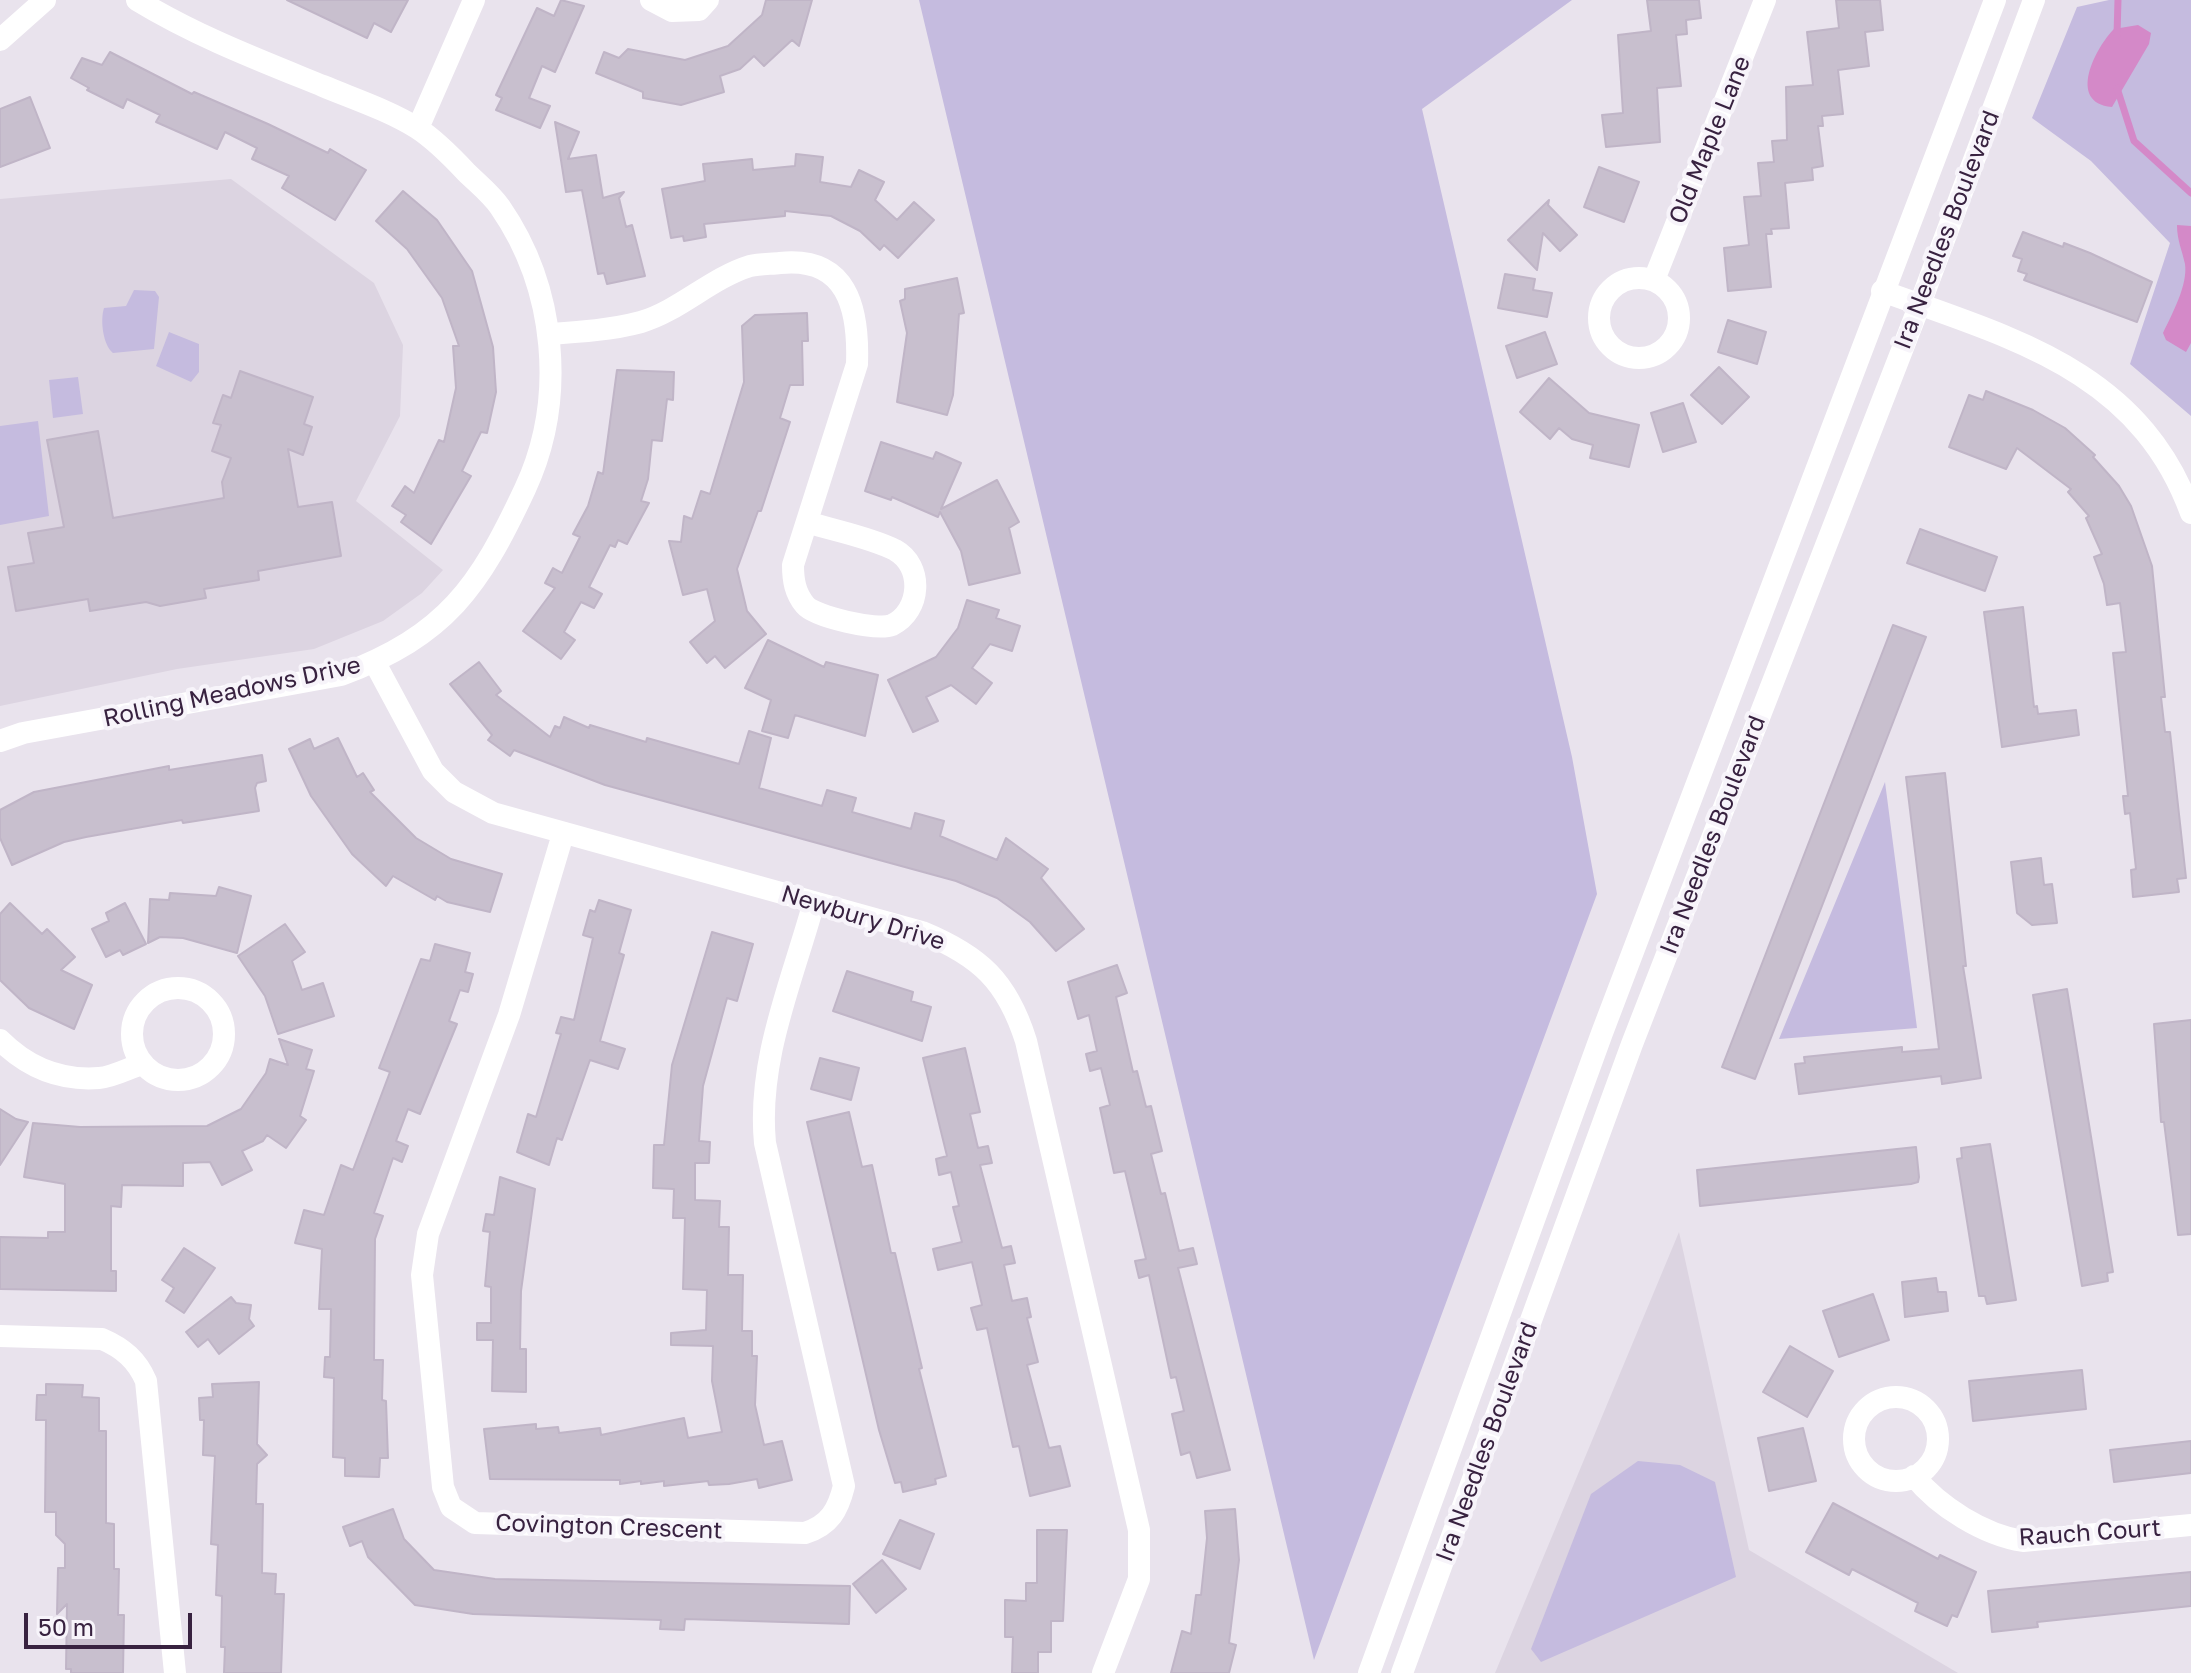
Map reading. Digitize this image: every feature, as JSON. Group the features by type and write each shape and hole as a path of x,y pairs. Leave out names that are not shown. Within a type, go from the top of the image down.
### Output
{"street":[{"path":"0,40 45,0"},
{"name":"Rolling Meadows Drive","path":"0,741 23,733 341,675 375,663 424,633 460,601 493,557 537,464 550,396 550,334 537,277 499,206 418,128 190,32 137,0"},
{"path":"418,128 474,0"},
{"path":"651,0 672,11 699,10 708,0"},
{"name":"Old Maple Lane","path":"1654,280 1765,0"},
{"name":"Ira Needles Boulevard","path":"1369,1673 1602,1033 1995,0"},
{"name":"Ira Needles Boulevard","path":"1402,1673 1632,1044 1920,304 2034,0"},
{"path":"550,334 643,321 750,266 802,261 824,266 837,278 850,300 858,336 857,364 793,565 793,581 807,608 876,628 890,626 901,618 915,593 916,579 910,563 896,550 807,522"},
{"path":"1882,291 2016,340 2069,366 2120,404 2152,437 2177,474 2191,513"},
{"name":"Newbury Drive","path":"375,663 433,771 454,792 493,813 922,932 977,959 1008,995 1019,1019 1139,1530 1136,1591 1103,1673"},
{"name":"Covington Crescent","path":"563,834 509,1015 428,1234 424,1256 422,1275 443,1487 451,1507 475,1523 805,1533 819,1528 840,1505 844,1486 765,1143 762,1108 769,1054 814,902"},
{"path":"178,988 194,990 212,1002 221,1016 224,1034 216,1061 208,1070 194,1078 177,1080 161,1077 142,1064 132,1037 133,1020 147,1000 161,991 178,988"},
{"path":"0,1040 19,1059 44,1072 100,1078 142,1064"},
{"path":"0,1336 102,1339 116,1345 140,1367 146,1381 175,1673"},
{"name":"Rauch Court","path":"1914,1476 1930,1495 2002,1538 2012,1540 2191,1525"}],"shaded area":[{"path":"919,0 1572,0 1422,109 1572,757 1597,894 1314,1660"},
{"path":"2109,0 2191,0 2191,416 2130,364 2170,243 2091,161 2032,118 2077,7"},
{"path":"2138,25 2151,33 2149,44 2112,107 2098,103 2090,96 2088,85 2093,61 2114,29"},
{"path":"231,179 374,283 403,345 400,416 356,501 443,570 422,593 383,621 314,649 177,669 0,706 0,199"},
{"path":"2177,225 2191,226 2191,343 2186,352 2166,340 2163,333 2184,281 2185,264"},
{"path":"134,290 155,291 159,297 154,349 113,353 103,332 104,308 126,306"},
{"path":"169,332 199,344 199,372 191,382 156,366"},
{"path":"78,377 83,414 53,418 49,380"},
{"path":"38,421 49,516 0,525 0,426"},
{"path":"1885,782 1917,1028 1779,1039"},
{"path":"1679,1232 1749,1550 1958,1673 1495,1673"},
{"path":"1638,1461 1680,1465 1715,1482 1736,1577 1541,1662 1531,1649 1591,1494"}],"building":[{"path":"287,0 408,0 391,32 374,23 367,38"},
{"path":"561,0 584,6 555,72 542,66 529,98 550,106 540,128 496,110 502,98 496,95 537,8 554,16"},
{"path":"766,0 812,0 799,46 792,40 764,66 754,56 740,69 720,76 724,92 681,105 643,98 643,92 596,73 604,52 619,58 628,49 685,60 728,46 762,15"},
{"path":"1647,0 1699,0 1701,18 1686,20 1687,34 1676,35 1681,86 1657,88 1660,142 1606,147 1602,115 1623,113 1618,35 1651,31"},
{"path":"1836,0 1880,0 1883,30 1865,32 1869,66 1838,70 1843,114 1822,116 1823,126 1818,126 1823,166 1812,168 1813,180 1785,183 1789,228 1771,229 1772,234 1766,234 1771,287 1728,291 1724,248 1749,245 1744,197 1761,196 1758,163 1774,162 1772,141 1787,140 1786,87 1813,85 1807,32 1839,28"},
{"path":"110,52 192,94 194,92 268,124 328,153 330,149 366,170 335,220 282,188 289,176 252,159 257,148 225,132 217,149 156,122 160,115 127,99 123,108 71,78 82,58 102,65"},
{"path":"30,97 50,148 0,167 0,109"},
{"path":"555,122 579,132 568,159 596,155 603,198 624,192 619,198 626,227 632,225 645,276 607,284 604,273 598,274 582,190 566,192"},
{"path":"796,154 823,157 820,182 851,187 859,170 884,182 875,200 897,220 914,202 934,220 898,258 884,245 880,250 860,231 831,216 785,211 785,216 704,224 706,237 684,241 683,236 671,238 662,189 705,181 703,164 752,159 753,170 795,166"},
{"path":"1599,167 1639,182 1624,222 1584,207"},
{"path":"403,191 437,220 472,271 493,347 496,392 487,433 481,432 462,471 471,476 431,544 401,522 406,515 392,506 405,486 414,493 439,440 444,442 456,388 453,346 459,346 442,298 407,249 376,221"},
{"path":"1549,200 1548,205 1577,235 1560,251 1543,233 1537,270 1508,240"},
{"path":"2023,232 2090,253 2152,282 2137,322 2024,280 2027,274 2018,271 2022,259 2013,256"},
{"path":"1505,274 1535,279 1533,290 1552,293 1547,317 1498,308"},
{"path":"957,278 964,313 959,314 953,395 947,415 897,402 907,333 900,301 905,299 905,289"},
{"path":"807,313 808,341 802,341 803,385 790,385 780,418 790,422 761,511 758,511 737,569 747,611 766,634 725,668 715,656 707,663 690,642 715,621 707,589 683,595 669,541 681,542 684,516 692,519 701,491 710,494 744,382 742,326 755,315"},
{"path":"1728,320 1766,332 1757,364 1718,352"},
{"path":"1545,332 1557,364 1517,378 1506,346"},
{"path":"1719,367 1749,397 1722,424 1691,395"},
{"path":"617,370 674,372 673,400 667,399 662,441 652,440 648,479 641,501 649,503 627,544 618,540 615,547 610,545 589,587 602,594 594,608 581,602 564,632 575,640 561,659 523,631 555,588 545,583 553,568 562,573 580,537 573,534 588,506 598,472 603,474"},
{"path":"240,371 313,397 304,424 312,427 303,455 288,449 298,507 332,502 341,556 258,571 259,580 204,589 206,598 160,606 146,602 90,611 88,599 16,611 8,567 34,563 28,533 64,527 47,440 98,431 113,518 224,498 222,482 231,458 212,451 221,425 213,423 223,395 231,398"},
{"path":"1549,378 1589,413 1639,425 1629,467 1590,458 1593,445 1572,439 1559,428 1550,439 1520,412"},
{"path":"1986,391 2033,410 2065,428 2095,455 2093,457 2119,486 2131,506 2152,566 2165,697 2161,697 2165,732 2170,732 2186,878 2177,879 2179,892 2133,897 2131,870 2136,869 2130,813 2125,814 2123,796 2128,796 2113,653 2126,652 2120,603 2107,605 2104,584 2094,557 2102,554 2086,518 2089,516 2068,492 2071,489 2017,448 2006,469 1949,447 1969,395 1983,400"},
{"path":"1683,403 1696,442 1663,452 1651,413"},
{"path":"881,442 933,459 936,452 961,463 941,509 997,480 1019,522 1009,528 1020,573 969,585 961,551 940,512 938,517 892,497 891,500 865,491"},
{"path":"1920,529 1997,557 1985,591 1907,563"},
{"path":"967,600 999,610 996,618 1020,626 1012,651 990,644 972,668 992,683 976,704 951,685 926,697 938,721 913,732 888,680 936,657 958,628"},
{"path":"2023,607 2034,707 2037,706 2038,714 2076,710 2079,735 2002,747 1984,612"},
{"path":"1893,625 1926,637 1755,1079 1722,1067"},
{"path":"768,640 824,667 826,662 878,675 865,736 795,715 788,738 762,731 771,700 745,688"},
{"path":"479,662 501,691 496,695 550,737 555,726 560,728 564,717 589,728 590,725 646,742 647,738 739,764 749,731 771,738 759,788 822,806 827,790 856,798 852,812 911,829 915,813 944,821 940,836 997,860 1006,838 1048,869 1041,878 1084,929 1056,951 1030,922 997,898 956,881 605,785 514,750 510,756 488,740 492,735 450,684"},
{"path":"338,738 357,777 363,773 374,790 370,792 416,838 451,859 502,874 490,912 447,902 437,896 435,900 393,876 386,886 352,854 311,796 289,749 310,739 314,749"},
{"path":"262,755 266,781 257,783 255,788 259,811 183,823 182,820 86,837 64,842 12,865 0,838 0,810 34,792 169,766 169,770"},
{"path":"1945,773 1966,966 1963,966 1981,1078 1942,1084 1941,1076 1799,1094 1795,1064 1805,1063 1804,1057 1902,1047 1902,1052 1939,1049 1906,777"},
{"path":"2041,858 2044,885 2052,884 2057,923 2032,925 2017,913 2011,862"},
{"path":"219,887 251,896 237,953 183,938 160,937 148,943 150,899 169,900 170,893 216,896"},
{"path":"599,900 631,910 619,953 624,955 600,1041 625,1049 618,1069 590,1060 562,1140 557,1138 549,1165 517,1152 528,1114 536,1117 561,1034 556,1033 561,1017 574,1020 593,938 583,935 590,910 595,912"},
{"path":"10,903 42,934 47,929 75,957 61,970 92,985 74,1029 29,1008 0,980 0,914"},
{"path":"125,903 146,944 123,955 120,950 106,957 92,929 109,921 106,913"},
{"path":"285,924 305,952 292,961 302,990 323,983 334,1016 278,1034 265,996 238,956"},
{"path":"712,932 753,944 737,1001 727,998 703,1086 699,1141 710,1142 709,1163 695,1163 695,1200 720,1201 719,1227 729,1227 728,1275 743,1275 742,1331 752,1331 752,1356 757,1356 755,1405 764,1445 782,1441 792,1480 759,1488 757,1479 729,1484 709,1485 708,1481 664,1486 664,1481 620,1484 620,1480 490,1479 484,1429 536,1424 536,1429 558,1427 559,1433 600,1428 601,1435 684,1418 688,1438 722,1432 712,1381 713,1346 671,1345 671,1333 706,1330 707,1290 683,1289 685,1218 673,1218 674,1189 653,1188 654,1145 664,1145 672,1065"},
{"path":"435,944 470,953 465,972 473,974 468,992 460,990 449,1021 457,1024 420,1114 408,1109 396,1141 408,1146 402,1162 393,1158 374,1213 383,1216 375,1239 374,1360 383,1360 382,1400 386,1401 388,1458 380,1458 379,1477 345,1476 345,1458 333,1457 334,1378 324,1377 325,1357 330,1357 331,1309 319,1309 322,1249 295,1243 304,1210 324,1215 341,1165 353,1170 390,1072 379,1068 421,959 430,961"},
{"path":"1117,965 1127,993 1116,997 1133,1072 1137,1071 1146,1107 1151,1106 1162,1151 1151,1154 1161,1194 1165,1193 1179,1251 1193,1248 1197,1264 1178,1268 1230,1470 1197,1478 1190,1452 1181,1455 1172,1414 1184,1411 1176,1377 1171,1378 1149,1275 1139,1278 1135,1261 1146,1259 1125,1171 1114,1173 1100,1108 1110,1105 1101,1068 1090,1071 1086,1054 1097,1051 1089,1015 1078,1019 1068,982"},
{"path":"847,971 913,992 911,1001 931,1007 922,1041 833,1011"},
{"path":"2067,989 2113,1272 2107,1273 2108,1281 2082,1286 2033,995"},
{"path":"2191,1020 2191,1234 2178,1235 2164,1122 2161,1122 2154,1024"},
{"path":"279,1039 312,1050 306,1069 314,1071 300,1116 306,1120 286,1148 267,1135 263,1141 242,1151 252,1170 222,1185 210,1162 183,1163 183,1186 122,1185 121,1207 111,1206 111,1271 116,1271 116,1291 0,1289 0,1237 48,1238 48,1232 65,1232 65,1184 24,1177 33,1123 80,1127 207,1126 241,1109 266,1073 270,1059 288,1065"},
{"path":"965,1048 980,1112 970,1114 978,1148 988,1146 992,1163 980,1165 1002,1248 1011,1246 1015,1263 1004,1265 1012,1301 1027,1298 1031,1317 1027,1318 1038,1362 1027,1365 1049,1448 1060,1446 1070,1486 1030,1496 1019,1446 1013,1447 987,1328 977,1330 971,1308 982,1305 972,1262 938,1270 933,1249 962,1242 953,1207 959,1206 951,1172 939,1175 936,1159 947,1156 923,1058"},
{"path":"820,1058 859,1068 851,1100 811,1089"},
{"path":"0,1109 28,1122 0,1165"},
{"path":"849,1112 862,1167 872,1165 946,1476 935,1479 936,1484 903,1492 901,1482 895,1483 879,1430 807,1122"},
{"path":"1990,1144 2016,1300 1987,1304 1985,1296 1979,1296 1957,1159 1962,1158 1961,1148"},
{"path":"1916,1147 1919,1177 1918,1182 1911,1184 1700,1206 1697,1170"},
{"path":"500,1177 535,1189 521,1291 520,1349 526,1349 526,1392 492,1391 493,1340 477,1340 477,1323 491,1323 491,1287 485,1286 490,1232 483,1231 486,1214 494,1215"},
{"path":"184,1248 215,1268 184,1313 166,1301 174,1288 162,1280"},
{"path":"1936,1278 1938,1292 1946,1292 1948,1311 1905,1317 1902,1282"},
{"path":"1873,1294 1889,1340 1839,1357 1823,1311"},
{"path":"231,1297 236,1303 251,1305 249,1319 254,1326 219,1354 208,1339 198,1347 186,1332"},
{"path":"1790,1346 1833,1371 1807,1417 1763,1392"},
{"path":"2082,1370 2086,1409 1973,1421 1969,1381"},
{"path":"259,1382 257,1444 267,1455 257,1464 256,1504 263,1504 262,1573 276,1574 275,1594 284,1594 281,1673 224,1673 222,1596 216,1595 218,1545 211,1544 215,1456 203,1455 204,1420 200,1420 199,1398 213,1397 212,1384"},
{"path":"46,1384 83,1385 82,1397 99,1398 99,1431 106,1431 106,1523 114,1524 114,1569 119,1569 118,1615 124,1615 123,1673 71,1673 71,1669 66,1669 67,1604 57,1614 58,1568 65,1568 65,1544 56,1535 56,1512 45,1512 46,1420 36,1420 37,1395 46,1395"},
{"path":"1803,1428 1816,1481 1769,1491 1758,1438"},
{"path":"2191,1441 2191,1473 2114,1482 2110,1450"},
{"path":"1833,1503 1938,1559 1940,1555 1976,1572 1957,1617 1952,1615 1947,1626 1915,1611 1918,1603 1852,1569 1849,1575 1806,1552"},
{"path":"393,1509 404,1539 434,1570 495,1579 850,1586 849,1624 685,1619 684,1630 660,1629 661,1620 473,1614 415,1605 368,1557 362,1541 350,1546 343,1527"},
{"path":"1235,1509 1239,1560 1229,1643 1236,1645 1229,1673 1171,1673 1182,1631 1191,1634 1196,1595 1201,1595 1207,1538 1205,1511"},
{"path":"900,1520 934,1534 920,1569 883,1554"},
{"path":"1037,1530 1067,1530 1063,1621 1051,1621 1051,1652 1038,1652 1038,1673 1012,1673 1013,1637 1005,1637 1005,1600 1026,1601 1026,1583 1037,1583"},
{"path":"882,1560 906,1589 876,1613 853,1584"},
{"path":"2191,1572 2191,1606 2037,1622 2038,1627 1992,1632 1988,1591"}],"waterway":[{"path":"2117,35 2118,0"},
{"path":"2117,88 2134,141 2191,193"}]}
